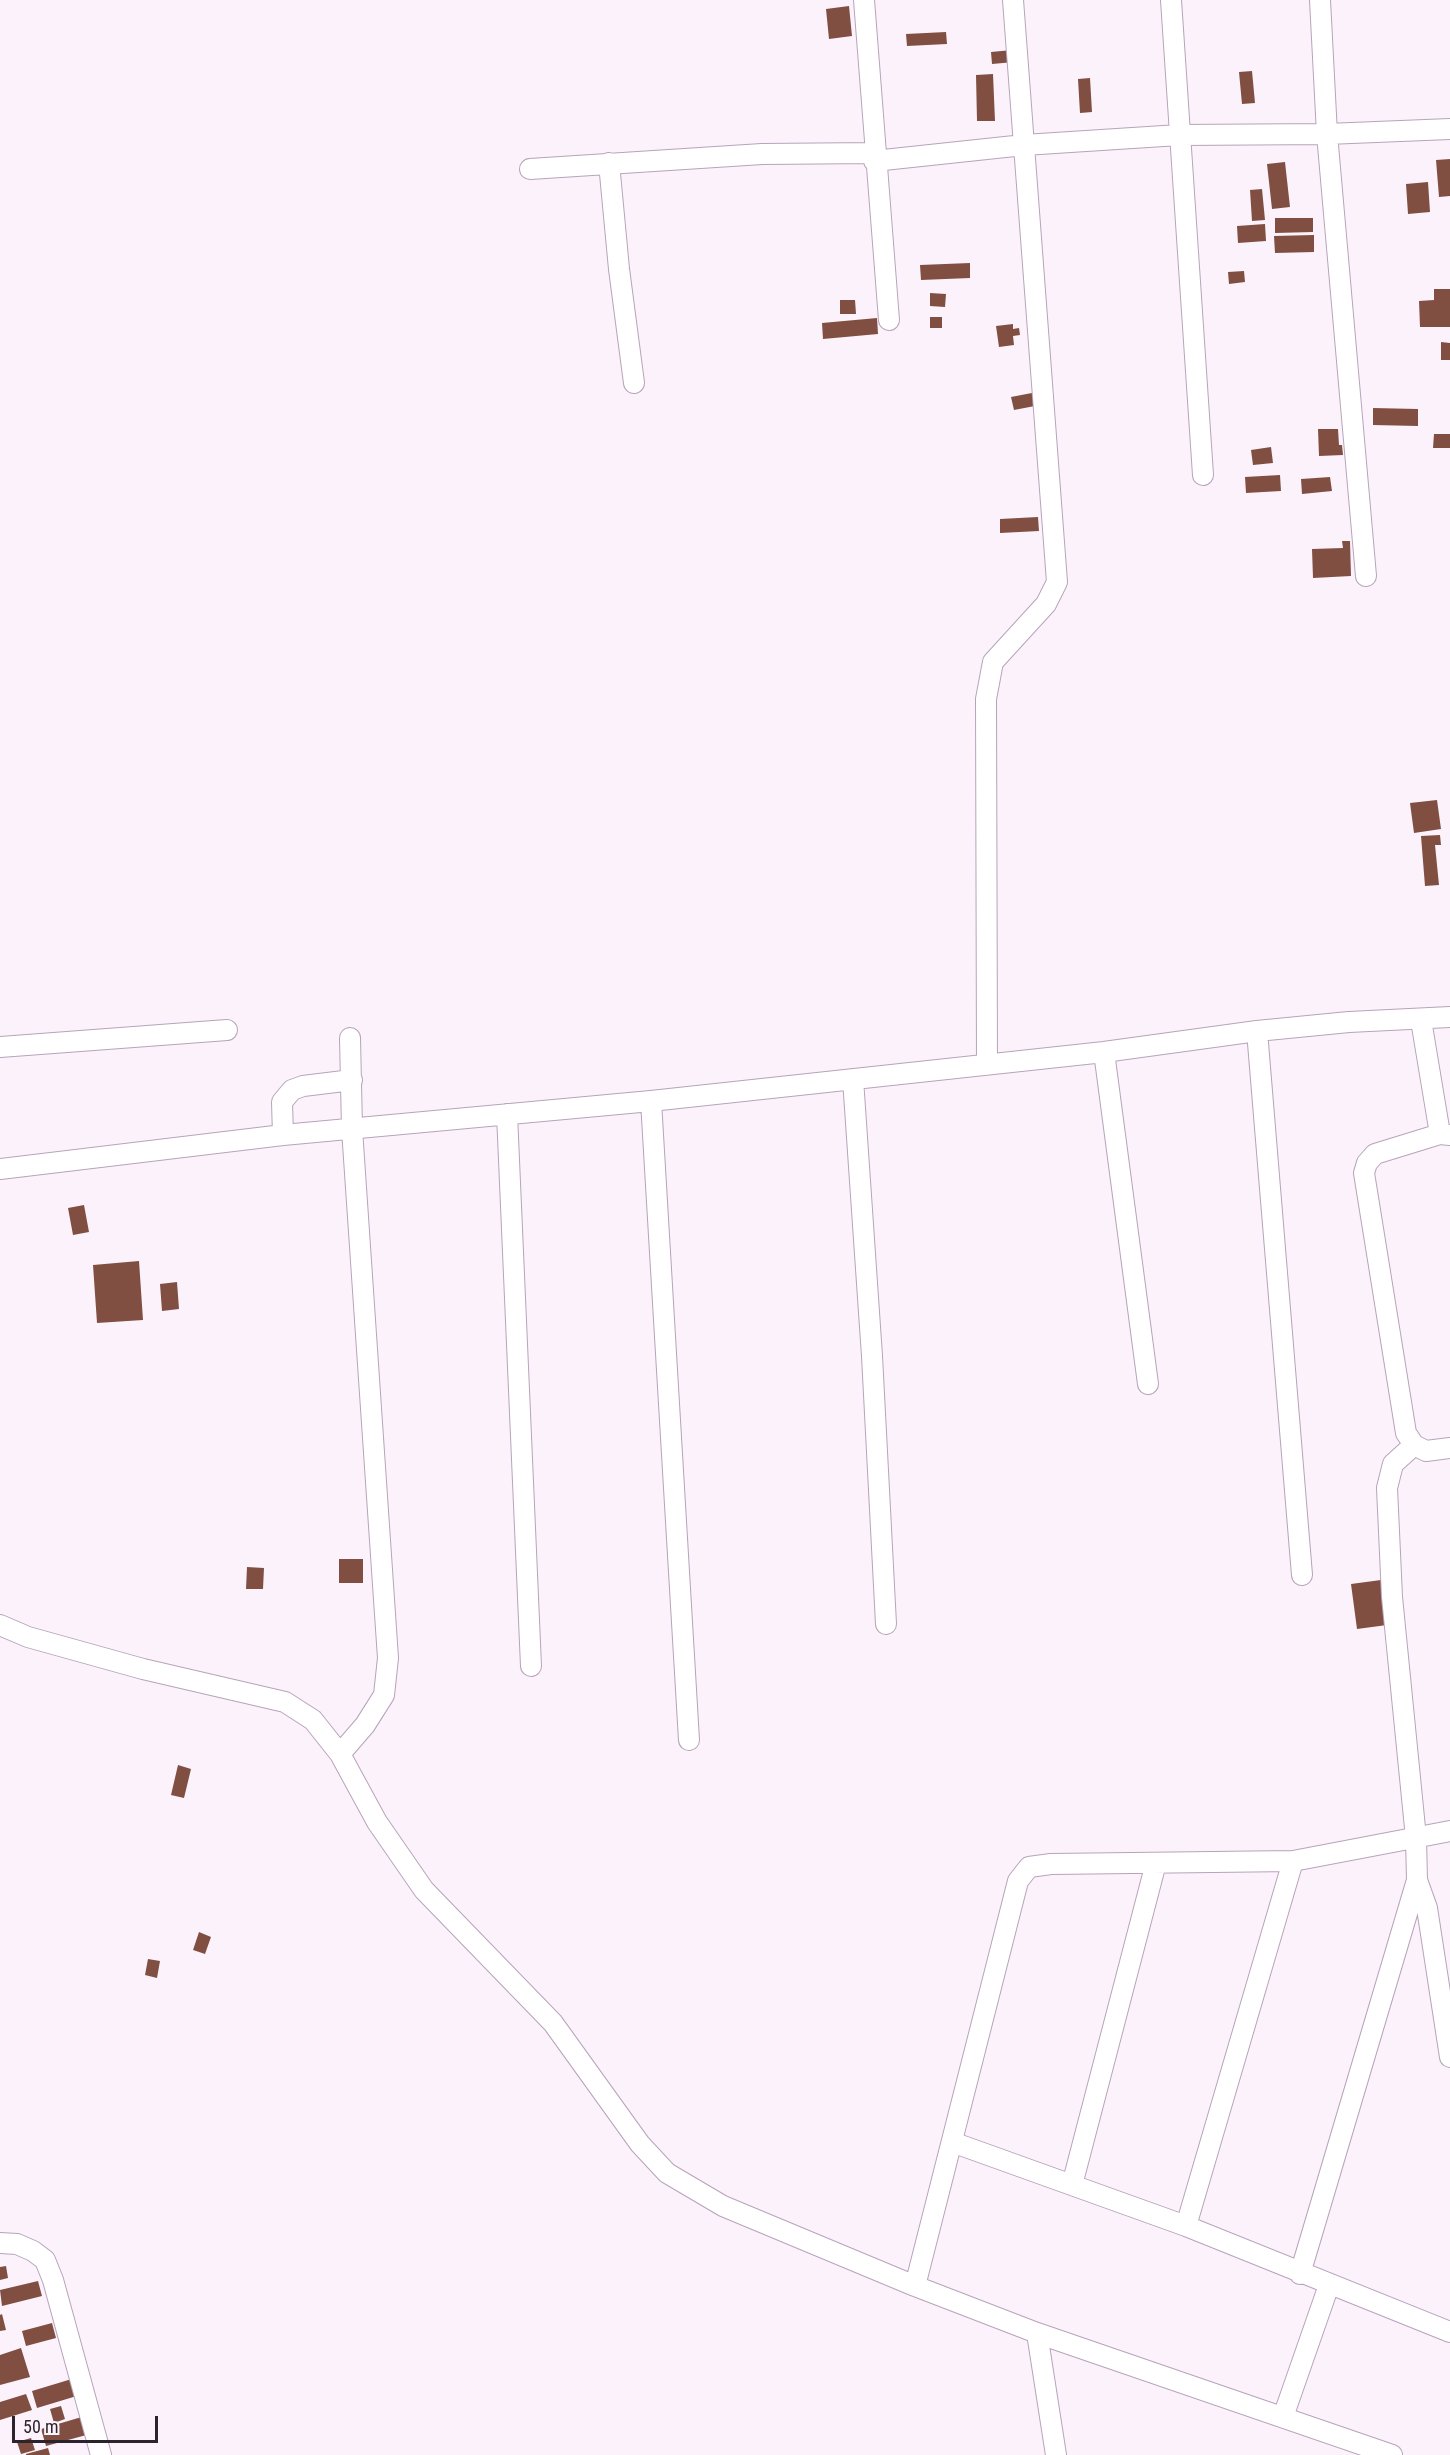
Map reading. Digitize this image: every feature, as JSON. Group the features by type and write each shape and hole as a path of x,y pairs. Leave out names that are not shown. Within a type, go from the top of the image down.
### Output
{"street":[{"path":"864,0 874,157 889,320"},
{"path":"987,1064 986,699 993,662 1046,604 1057,582 1013,0"},
{"path":"1171,0 1203,475"},
{"path":"1320,0 1327,134 1366,576"},
{"path":"530,169 762,154 874,157 1179,135 1327,134 1450,129"},
{"path":"609,163 619,269 634,383"},
{"path":"0,1170 283,1135 651,1101 1104,1052 1257,1031 1349,1022 1450,1017"},
{"path":"1421,1020 1445,1135 1375,1154 1366,1163 1364,1173 1406,1433 1414,1445 1426,1451 1450,1449"},
{"path":"0,1047 227,1030"},
{"path":"1257,1031 1302,1575"},
{"path":"340,1754 365,1725 384,1695 388,1658 352,1129 350,1038"},
{"path":"1104,1052 1148,1384"},
{"path":"853,1079 872,1356 886,1624"},
{"path":"283,1135 282,1102 292,1090 303,1086 352,1080"},
{"path":"651,1101 689,1740"},
{"path":"507,1114 531,1666"},
{"path":"1300,2274 1417,1880 1416,1838 1392,1597 1387,1488 1394,1464 1414,1445"},
{"path":"0,1625 28,1637 143,1669 285,1702 312,1719 340,1754 377,1822 424,1890 553,2023 640,2144 668,2173 723,2206 915,2286 1037,2333 1392,2455"},
{"path":"915,2286 1018,1881 1029,1867 1051,1864 1293,1861 1450,1831"},
{"path":"1186,2226 1293,1861"},
{"path":"1072,2185 1155,1863"},
{"path":"1417,1880 1427,1908 1450,2057"},
{"path":"952,2142 1186,2226 1300,2274 1450,2332"},
{"path":"0,2243 17,2244 33,2251 45,2260 53,2280 101,2455"},
{"path":"1283,2417 1329,2285"},
{"path":"1037,2333 1056,2455"}],"building":[{"path":"849,6 852,36 829,39 826,9"},
{"path":"946,32 947,44 907,46 906,34"},
{"path":"1012,50 1014,62 992,64 991,52"},
{"path":"1252,71 1255,103 1242,104 1239,72"},
{"path":"993,74 995,121 977,121 976,75"},
{"path":"1090,78 1092,112 1080,113 1078,79"},
{"path":"1450,159 1450,196 1439,197 1436,160"},
{"path":"1285,162 1290,207 1272,209 1267,164"},
{"path":"1428,182 1430,212 1408,214 1406,184"},
{"path":"1262,189 1265,220 1252,221 1250,190"},
{"path":"1275,218 1313,218 1313,232 1275,233"},
{"path":"1265,224 1266,241 1238,243 1237,226"},
{"path":"1314,235 1314,252 1275,253 1274,236"},
{"path":"970,263 970,278 921,280 920,265"},
{"path":"1244,271 1245,282 1229,284 1228,272"},
{"path":"1434,289 1450,289 1450,327 1420,327 1419,301 1434,300"},
{"path":"930,293 946,294 945,307 930,306"},
{"path":"840,300 855,300 856,314 840,314"},
{"path":"930,317 942,317 942,328 930,328"},
{"path":"877,318 878,334 823,339 822,323"},
{"path":"1013,324 1013,329 1019,328 1020,335 1013,336 1014,345 999,347 996,326"},
{"path":"1441,342 1450,343 1450,360 1441,360"},
{"path":"1037,392 1040,405 1014,410 1011,397"},
{"path":"1373,408 1418,409 1418,426 1373,425"},
{"path":"1318,429 1338,429 1339,445 1342,445 1343,455 1319,456"},
{"path":"1434,434 1450,434 1450,448 1433,448"},
{"path":"1271,447 1273,463 1253,465 1251,450"},
{"path":"1280,475 1281,491 1246,493 1245,477"},
{"path":"1330,477 1332,491 1302,494 1301,479"},
{"path":"1038,517 1039,531 1000,533 1000,519"},
{"path":"1342,541 1350,541 1351,576 1313,578 1312,549 1343,548"},
{"path":"1437,800 1441,829 1414,833 1410,803"},
{"path":"1440,835 1441,845 1435,845 1439,885 1425,886 1421,836"},
{"path":"84,1205 89,1232 73,1235 68,1208"},
{"path":"139,1261 143,1320 97,1323 93,1265"},
{"path":"177,1282 179,1309 162,1311 160,1284"},
{"path":"339,1559 363,1559 363,1583 339,1583"},
{"path":"247,1567 264,1568 263,1589 246,1589"},
{"path":"1381,1580 1387,1625 1357,1629 1351,1584"},
{"path":"178,1765 191,1769 184,1798 171,1795"},
{"path":"199,1932 211,1937 205,1954 193,1950"},
{"path":"148,1959 160,1961 157,1978 145,1975"},
{"path":"6,2266 8,2278 0,2280 0,2267"},
{"path":"38,2281 42,2296 2,2306 0,2290"},
{"path":"2,2314 6,2330 0,2331 0,2315"},
{"path":"52,2323 56,2338 26,2346 22,2331"},
{"path":"21,2348 30,2377 0,2385 0,2355"},
{"path":"75,2378 80,2395 37,2408 32,2391"},
{"path":"26,2394 32,2410 0,2420 0,2402"},
{"path":"61,2406 65,2419 54,2423 50,2409"},
{"path":"85,2416 90,2434 46,2446 41,2429"},
{"path":"31,2438 35,2450 21,2454 17,2442"},
{"path":"48,2448 50,2455 26,2455 26,2454"}]}
